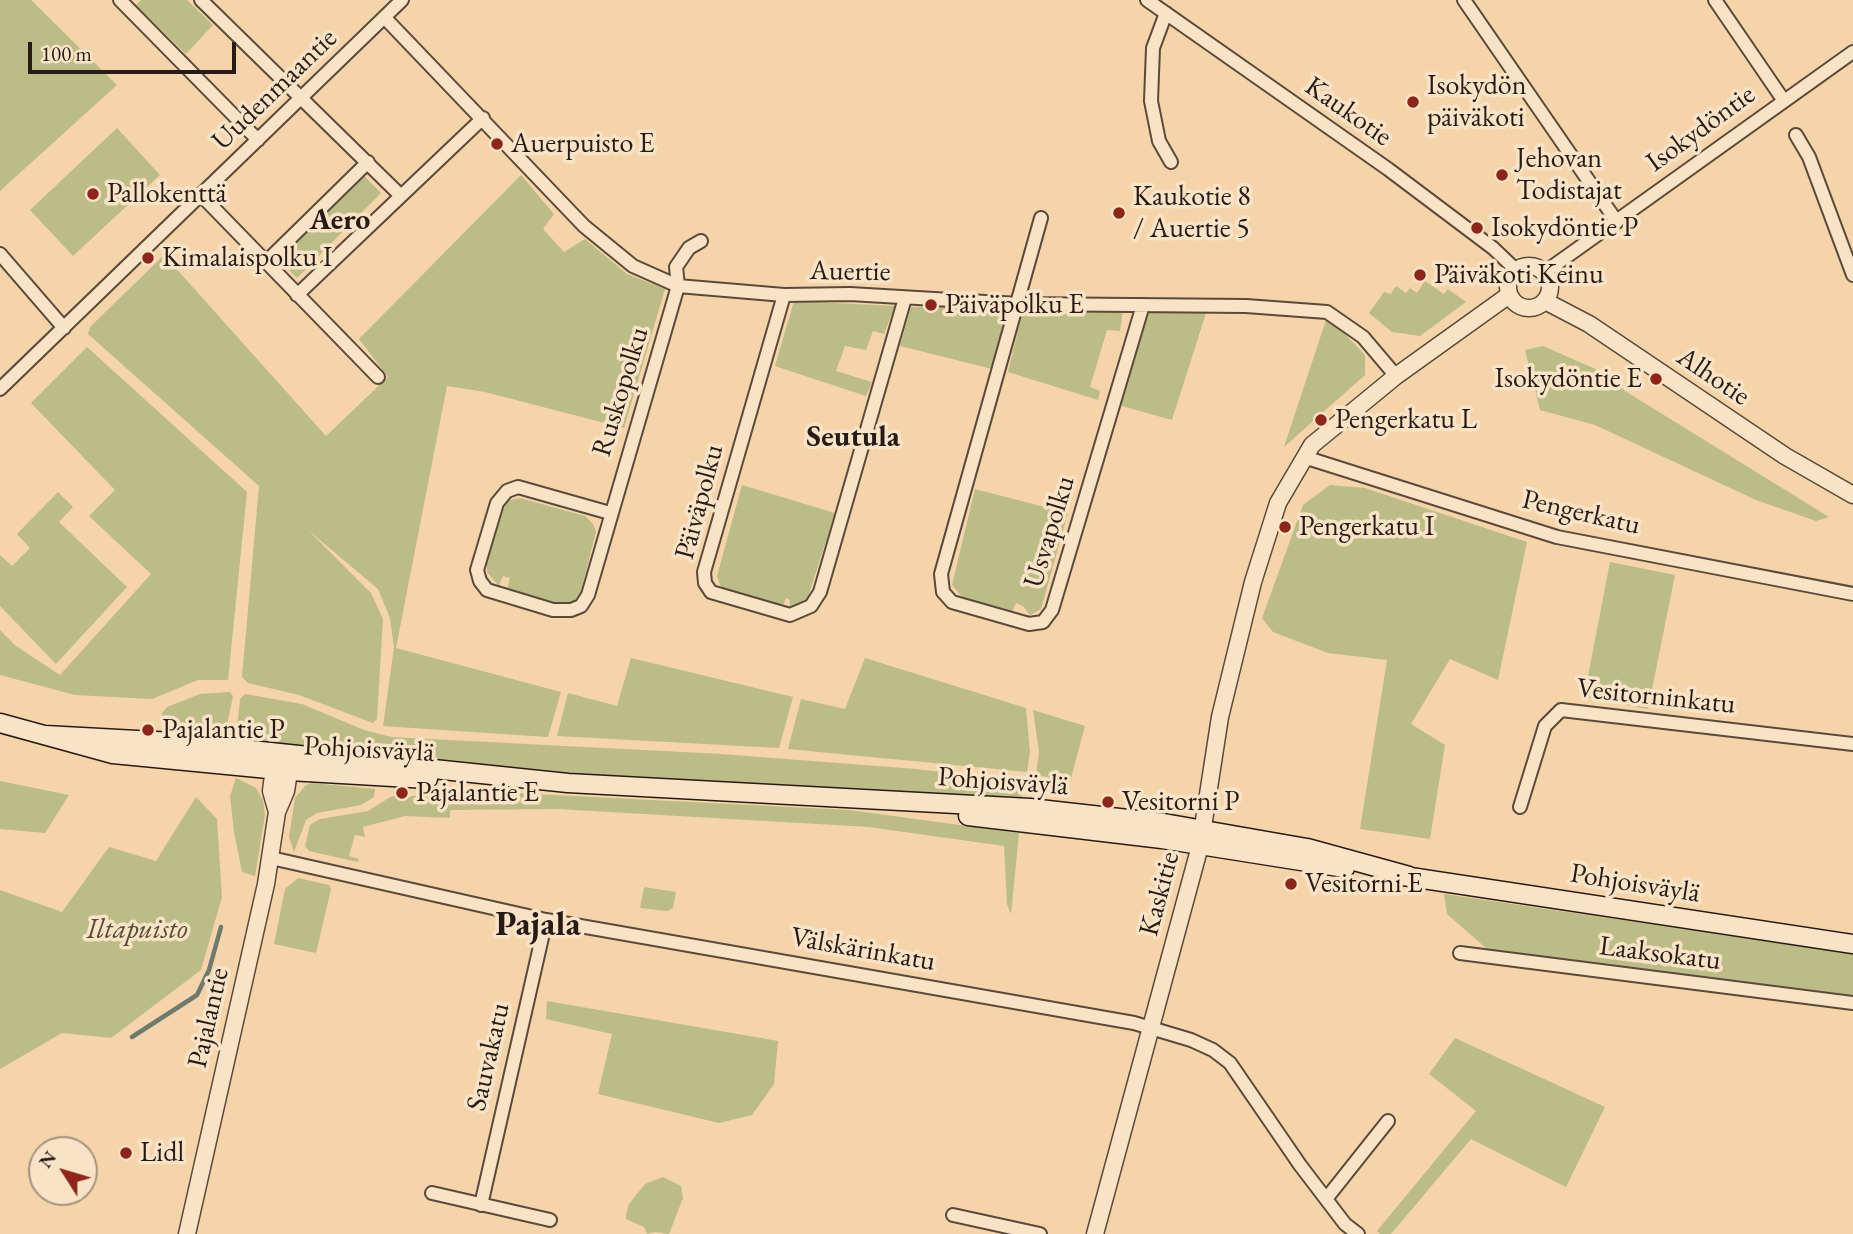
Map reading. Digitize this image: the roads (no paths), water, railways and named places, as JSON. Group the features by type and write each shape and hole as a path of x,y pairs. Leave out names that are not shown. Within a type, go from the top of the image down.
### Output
{"main road":[{"name":"Pohjoisväylä","path":"0,723 113,754 283,762 496,783 568,783 839,799 1201,839 1409,876 1853,944"}],"street":[{"path":"201,0 400,195"},
{"name":"Uudenmaantie","path":"0,389 402,0"},
{"name":"Kaukotie","path":"1147,0 1388,169 1493,248 1516,270"},
{"path":"1464,0 1617,222"},
{"path":"1715,0 1784,101"},
{"path":"125,2 258,140"},
{"path":"1166,13 1153,48 1151,102 1159,141 1171,162"},
{"name":"Auertie","path":"385,18 584,226 633,266 678,286 784,295 1018,303 1246,306 1327,312 1363,337 1396,376"},
{"name":"Isokydöntie","path":"1545,272 1853,52"},
{"path":"297,295 483,118"},
{"path":"1796,135 1809,157 1853,275"},
{"path":"265,263 368,162"},
{"path":"202,196 378,377"},
{"path":"1018,303 1041,218"},
{"name":"Ruskopolku","path":"610,513 518,487 507,491 497,503 477,570 480,581 487,590 553,610 571,610 581,606 588,595 678,286 676,267 689,248 701,241"},
{"path":"0,254 64,328"},
{"path":"1529,265 1545,272 1550,287 1545,302 1526,308 1516,304 1509,295 1508,280 1516,270 1529,265"},
{"name":"Päiväpolku","path":"784,295 704,572 705,583 711,592 790,615 811,606 820,592 905,298"},
{"path":"1396,376 1509,295"},
{"name":"Alhotie","path":"1545,302 1590,324 1785,456 1853,495"},
{"name":"Usvapolku","path":"1018,303 941,574 943,592 952,602 1029,624 1043,622 1052,610 1143,304"},
{"name":"Kaskitie","path":"1095,1234 1201,839 1220,717 1252,582 1278,503 1311,445 1396,376"},
{"name":"Pengerkatu","path":"1304,457 1557,537 1853,594"},
{"name":"Vesitorninkatu","path":"1520,807 1545,726 1561,710 1853,744"},
{"name":"Pajalantie","path":"187,1234 271,858 277,812 286,791 283,762"},
{"name":"Välskärinkatu","path":"271,858 546,920 1152,1028 1191,1040 1223,1056 1326,1199 1345,1224 1358,1234"},
{"name":"Sauvakatu","path":"481,1205 546,920"},
{"name":"Laaksokatu","path":"1460,953 1853,1003"},
{"path":"1326,1199 1388,1121"},
{"path":"432,1193 550,1220"},
{"path":"953,1215 1040,1234"}],"waterway":[{"path":"132,1037 197,995 209,970 221,927"}],"place":[{"name":"Isokydön päiväkoti","path":"1413,102"},
{"name":"Auerpuisto E","path":"497,144"},
{"name":"Jehovan Todistajat","path":"1502,175"},
{"name":"Pallokenttä","path":"93,194"},
{"name":"Kaukotie 8 / Auertie 5","path":"1119,213"},
{"name":"Isokydöntie P","path":"1477,228"},
{"name":"Kimalaispolku I","path":"148,258"},
{"name":"Päiväkoti Keinu","path":"1420,275"},
{"name":"Päiväpolku E","path":"931,305"},
{"name":"Isokydöntie E","path":"1656,379"},
{"name":"Pengerkatu L","path":"1321,420"},
{"name":"Pengerkatu I","path":"1285,527"},
{"name":"Pajalantie P","path":"148,730"},
{"name":"Pajalantie E","path":"402,793"},
{"name":"Vesitorni P","path":"1108,802"},
{"name":"Vesitorni E","path":"1291,884"},
{"name":"Lidl","path":"126,1153"}],"district":[{"name":"Aero","path":"340,221"},
{"name":"Seutula","path":"853,438"},
{"name":"Pajala","path":"538,925"}],"park label":[{"name":"Iltapuisto","path":"137,930"}]}
